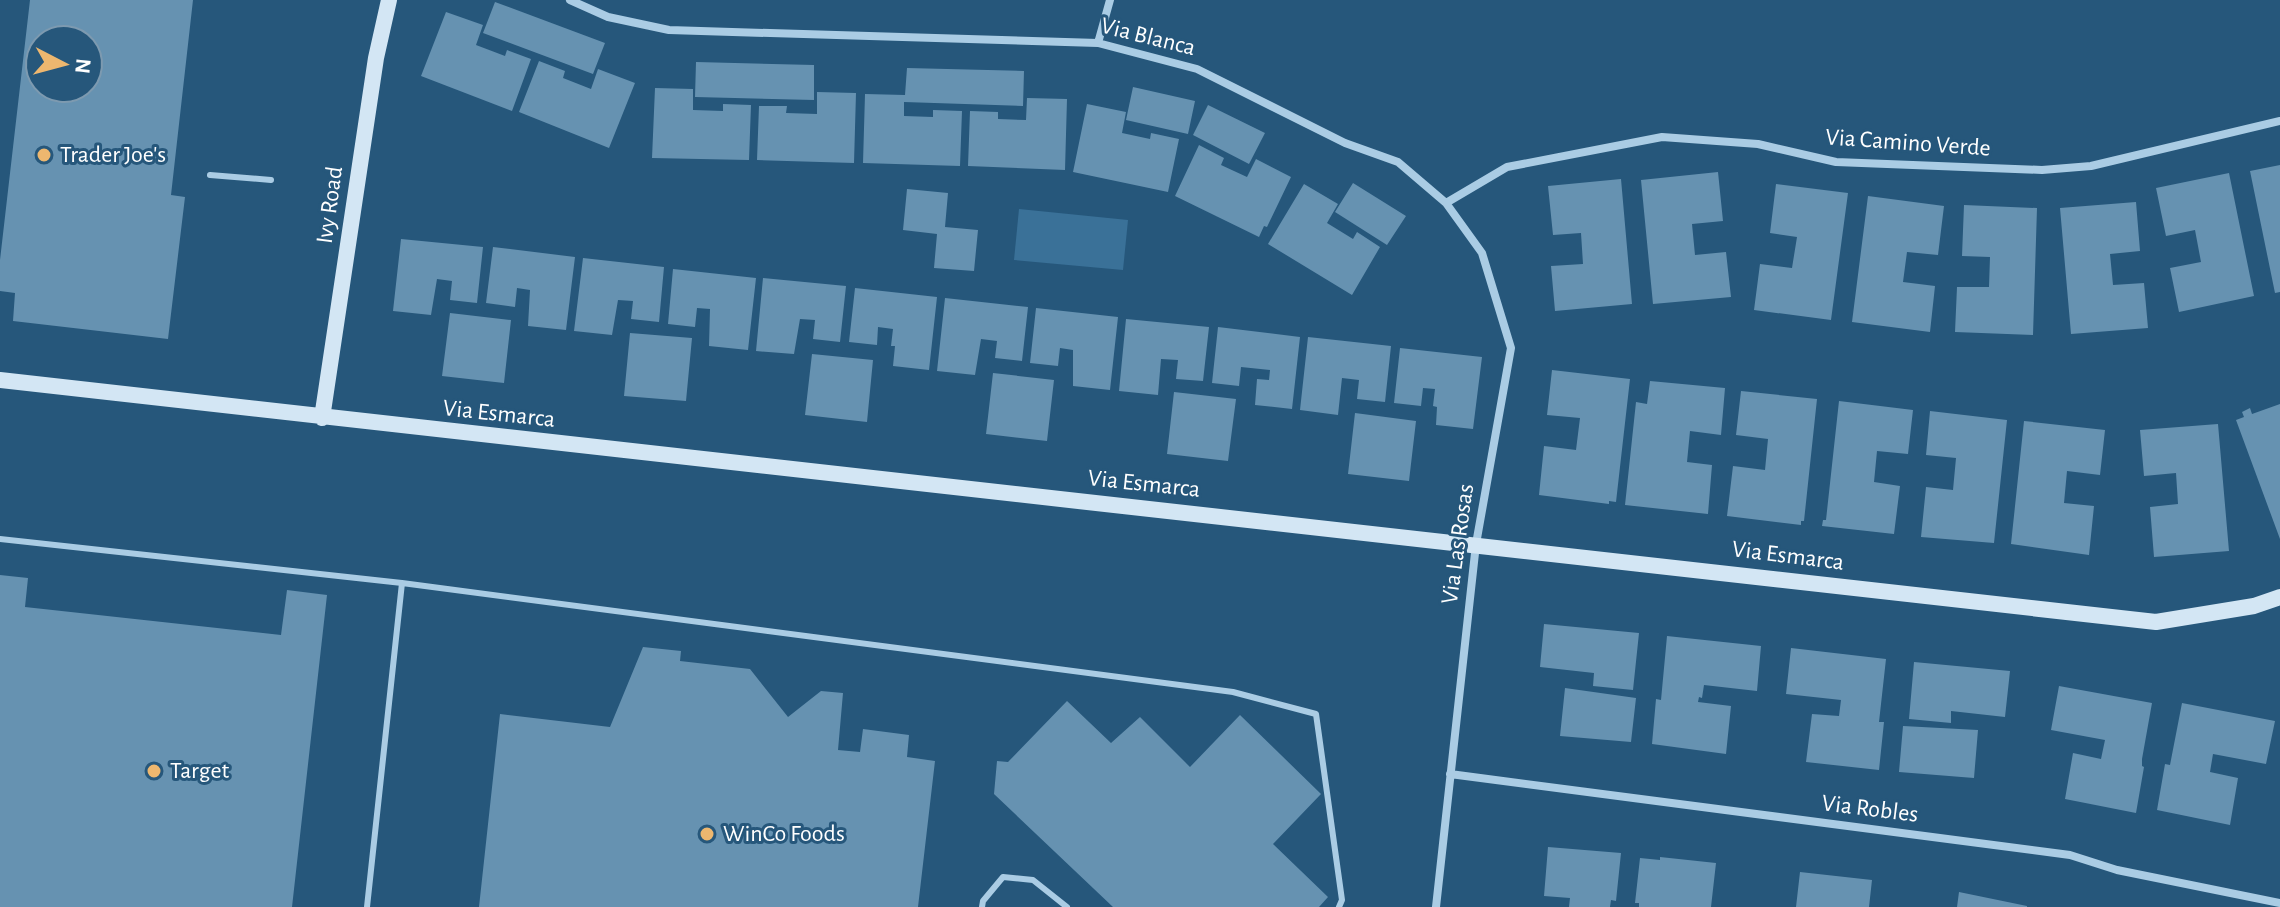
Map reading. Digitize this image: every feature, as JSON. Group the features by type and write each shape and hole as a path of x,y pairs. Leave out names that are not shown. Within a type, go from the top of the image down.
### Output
{"street":[{"name":"Ivy Road","path":"322,418 376,58 389,0"},
{"name":"Via Blanca","path":"570,0 608,17 669,30 1098,43 1197,69 1345,143 1398,162 1446,203"},
{"path":"1098,43 1110,0"},
{"name":"Via Camino Verde","path":"1446,203 1507,167 1662,137 1758,144 1836,162 2042,170 2091,166 2280,121"},
{"name":"Via Las Rosas","path":"1436,907 1476,544 1511,348 1482,253 1446,203"},
{"name":"Via Esmarca","path":"0,380 2156,622 2254,606 2280,597"},
{"name":"Via Robles","path":"1450,774 2070,855 2117,870 2280,903"}],"lane":[{"path":"210,175 271,180"},
{"path":"0,539 402,583 1233,692 1316,714 1342,900 1339,907"},
{"path":"367,907 402,583"},
{"path":"982,907 983,901 1003,877 1033,880 1067,907"}],"shaded area":[{"path":"1019,209 1128,220 1123,270 1014,260"}],"building":[{"path":"30,0 193,0 171,195 185,197 168,339 13,321 15,293 0,291 0,260 24,52 24,104 104,104 104,24 27,24"},
{"path":"495,2 605,43 593,74 483,33"},
{"path":"446,12 483,25 476,45 505,56 507,50 531,59 512,111 421,76"},
{"path":"539,61 565,71 563,78 591,89 598,69 635,83 609,148 519,112"},
{"path":"696,62 814,65 814,100 695,97"},
{"path":"907,68 1024,71 1023,106 904,102 904,116 933,117 933,110 962,111 960,166 863,163 865,94 905,95"},
{"path":"1133,87 1195,101 1188,134 1126,120"},
{"path":"655,88 693,89 693,110 723,111 723,104 751,105 749,160 652,158"},
{"path":"817,92 856,93 854,163 757,160 759,106 787,106 786,113 817,114"},
{"path":"1027,98 1067,99 1065,170 968,166 970,111 998,112 998,119 1026,120"},
{"path":"1087,104 1126,112 1122,133 1150,139 1151,133 1179,139 1168,192 1073,172"},
{"path":"1208,105 1265,133 1249,164 1193,135"},
{"path":"1199,145 1224,158 1221,165 1247,177 1256,159 1291,177 1259,237 1175,196"},
{"path":"2280,165 2280,292 2275,293 2250,171"},
{"path":"1718,172 1723,221 1692,224 1695,255 1726,252 1731,297 1653,304 1641,180"},
{"path":"2229,173 2254,296 2179,312 2170,268 2201,262 2195,230 2166,236 2156,188"},
{"path":"1621,179 1632,304 1555,311 1551,266 1583,264 1581,233 1553,235 1548,186"},
{"path":"1353,183 1406,216 1387,245 1335,212"},
{"path":"1304,184 1338,204 1327,223 1353,239 1357,232 1380,247 1352,295 1268,244"},
{"path":"1776,184 1848,193 1831,320 1754,310 1760,264 1792,268 1797,237 1770,233"},
{"path":"907,189 948,193 945,227 978,230 974,271 934,268 937,234 903,230"},
{"path":"1868,196 1944,206 1938,255 1907,252 1903,282 1935,286 1930,332 1852,322"},
{"path":"2136,202 2140,251 2110,254 2113,285 2144,283 2148,328 2071,334 2060,208"},
{"path":"1964,205 2037,208 2033,335 1955,332 1957,287 1989,287 1990,257 1962,256"},
{"path":"401,239 483,247 477,303 450,300 452,281 437,279 431,315 393,311"},
{"path":"493,247 575,257 566,330 528,326 530,290 517,288 515,307 486,303"},
{"path":"583,258 664,267 659,322 631,319 633,301 618,300 612,335 574,331"},
{"path":"673,269 756,278 748,350 709,346 710,309 697,308 695,327 668,324"},
{"path":"763,278 846,286 840,342 813,339 815,320 800,319 794,354 756,351"},
{"path":"855,288 937,297 929,370 893,366 893,329 878,327 877,345 849,342"},
{"path":"945,298 1028,307 1022,361 995,358 997,341 981,339 975,375 937,371"},
{"path":"1036,308 1118,317 1110,390 1073,386 1073,350 1060,348 1058,366 1030,363"},
{"path":"450,313 511,320 504,383 442,376"},
{"path":"1126,319 1209,327 1203,381 1176,379 1178,360 1161,359 1158,395 1119,391"},
{"path":"1218,327 1300,337 1292,409 1255,405 1257,379 1269,380 1270,370 1241,367 1239,386 1212,383"},
{"path":"630,333 692,338 686,401 624,396"},
{"path":"1308,337 1391,346 1385,402 1357,399 1359,380 1342,378 1338,415 1300,410"},
{"path":"1400,348 1482,357 1473,429 1436,425 1437,407 1433,406 1435,389 1423,388 1421,406 1394,403"},
{"path":"812,354 873,360 867,422 805,415"},
{"path":"1552,370 1630,379 1616,502 1609,501 1609,504 1539,495 1544,446 1576,450 1580,418 1547,415"},
{"path":"993,373 1054,380 1047,441 986,434"},
{"path":"1650,381 1725,388 1721,435 1690,431 1687,462 1712,465 1708,514 1625,505 1636,402 1647,404"},
{"path":"1741,391 1817,399 1804,521 1801,525 1727,516 1733,466 1765,470 1768,439 1736,435"},
{"path":"1174,392 1236,399 1228,461 1167,454"},
{"path":"1839,401 1913,410 1908,454 1877,451 1874,482 1900,486 1894,534 1822,526 1823,520 1826,520"},
{"path":"2280,404 2280,539 2236,420 2244,417 2242,412 2250,408 2252,414"},
{"path":"1930,411 2007,420 1994,543 1921,537 1926,487 1953,490 1956,458 1926,455"},
{"path":"1355,413 1416,421 1409,481 1348,474"},
{"path":"2024,421 2105,430 2100,475 2067,471 2064,503 2094,506 2089,555 2011,544"},
{"path":"2218,424 2229,551 2154,557 2150,507 2178,504 2176,473 2144,476 2140,430"},
{"name":"Target","path":"0,575 28,578 25,607 281,635 287,590 327,595 292,907 0,907"},
{"path":"1544,624 1639,633 1633,690 1593,686 1594,673 1540,667"},
{"path":"1667,636 1761,646 1757,691 1704,685 1702,698 1699,697 1698,702 1731,706 1726,754 1652,744 1656,699 1661,700"},
{"name":"WinCo Foods","path":"643,647 681,651 680,661 750,669 788,717 821,691 843,693 838,750 860,752 863,729 909,735 907,757 935,761 918,907 479,907 500,714 610,727"},
{"path":"1791,648 1886,659 1879,722 1884,722 1879,770 1806,762 1812,714 1839,716 1841,700 1786,694"},
{"path":"1914,662 2010,671 2005,717 1951,711 1951,723 1909,719"},
{"path":"2059,686 2152,703 2136,813 2065,799 2073,753 2101,759 2105,740 2051,730"},
{"path":"1565,688 1636,698 1631,742 1560,736"},
{"path":"1067,701 1111,743 1140,717 1190,767 1240,715 1321,794 1273,844 1328,897 1319,907 1113,907 994,794 997,761 1008,762"},
{"path":"2182,703 2275,721 2266,764 2213,754 2210,772 2238,778 2230,825 2157,810 2165,764 2170,765"},
{"path":"1903,726 1978,730 1974,778 1899,772"},
{"path":"1548,847 1621,853 1616,901 1611,900 1610,907 1569,907 1570,898 1544,896"},
{"path":"1660,857 1716,863 1711,907 1639,907 1639,903 1635,903 1640,858 1660,860"},
{"path":"1800,872 1872,880 1869,907 1796,907"},
{"path":"1959,892 2027,906 2027,907 1957,907"}],"place":[{"name":"Trader Joe's","path":"44,155"},
{"name":"Target","path":"154,771"},
{"name":"WinCo Foods","path":"707,834"}]}
